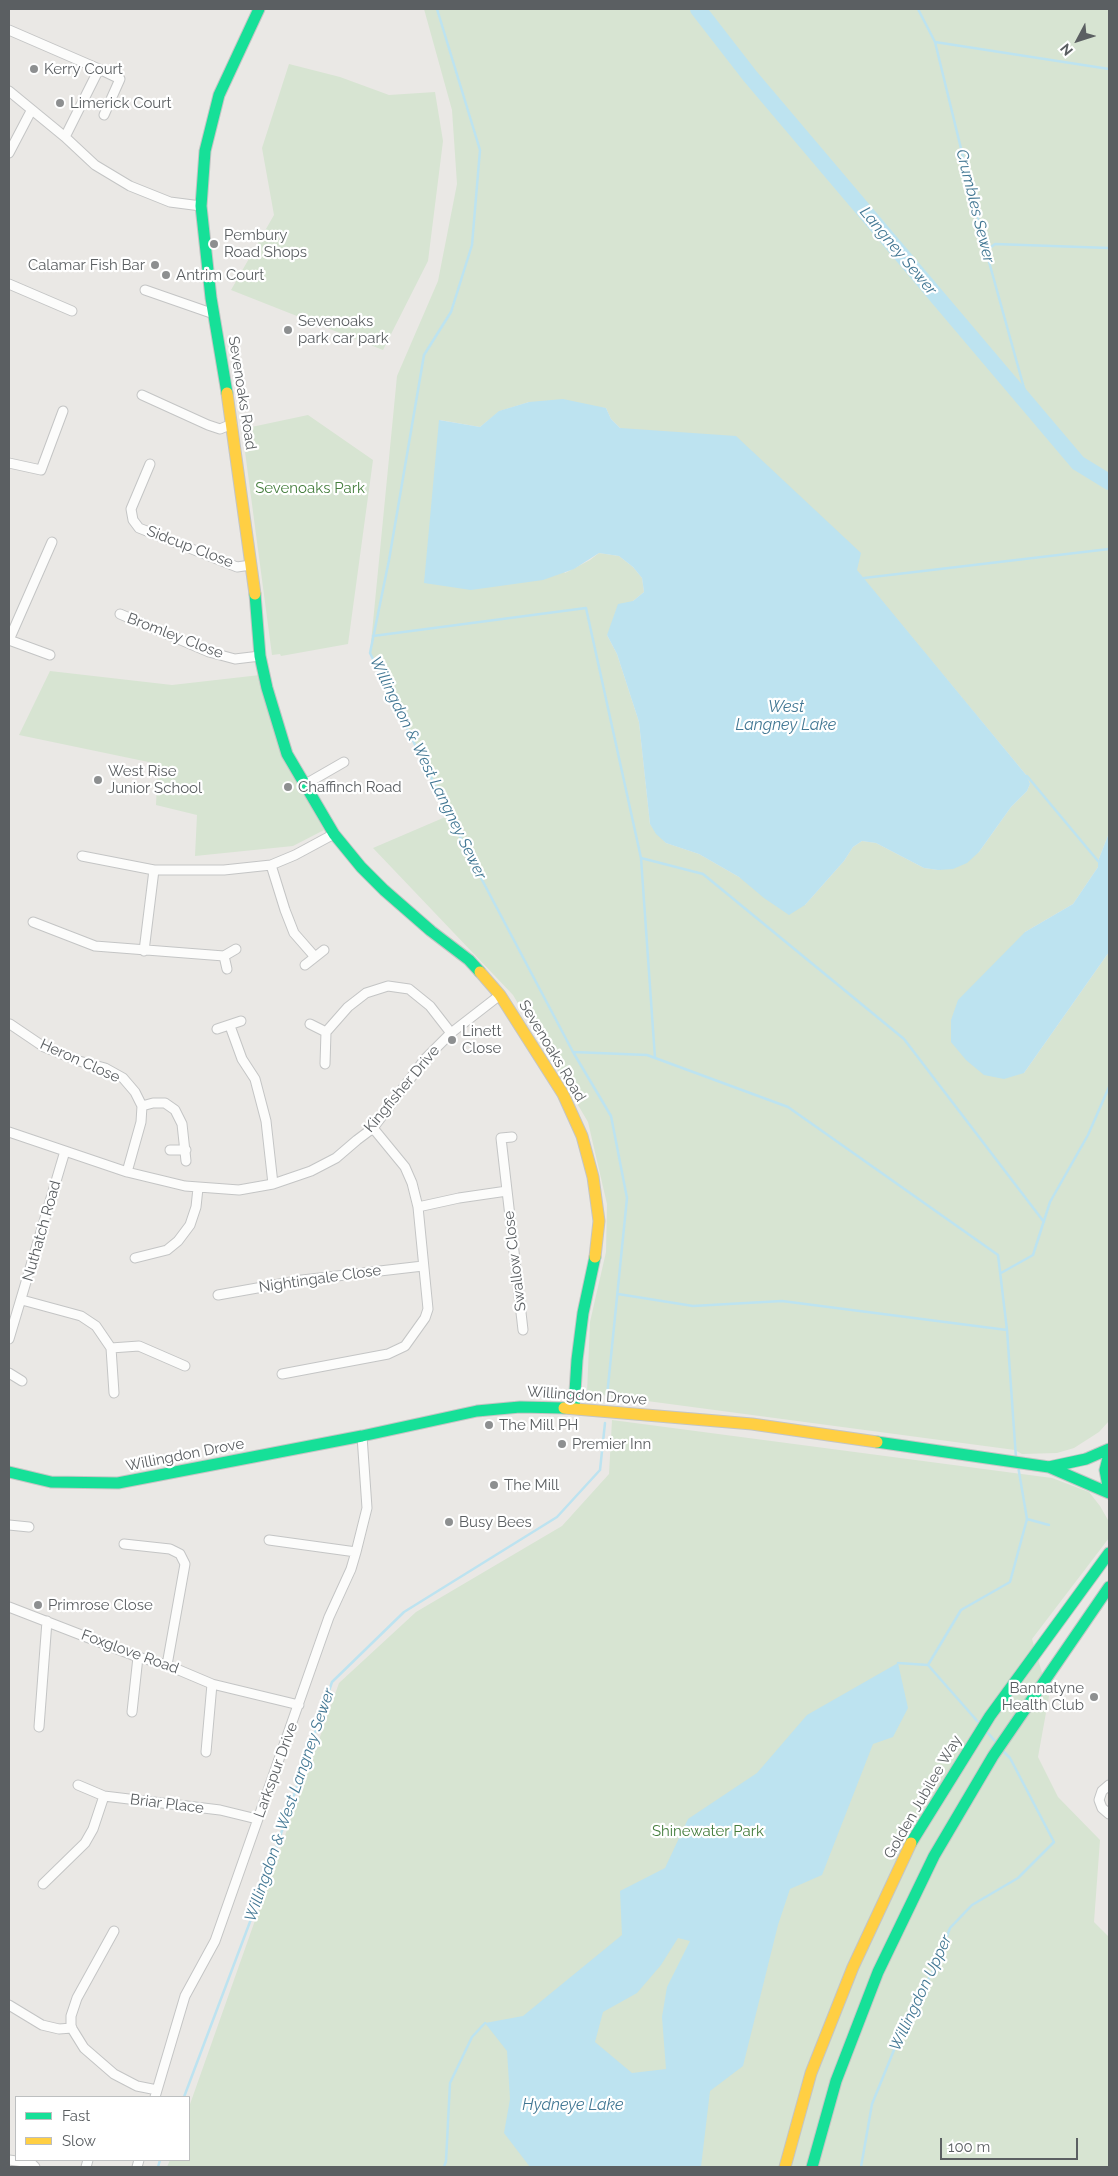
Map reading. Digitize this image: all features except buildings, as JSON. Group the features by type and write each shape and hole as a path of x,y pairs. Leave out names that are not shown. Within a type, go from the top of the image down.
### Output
{"main road":[{"name":"Sevenoaks Road","path":"259,9 219,94 205,151 201,206 211,298 221,368 232,424 251,565 260,656 267,688 287,754 334,834 360,867 431,931 469,960 500,995 563,1094 582,1136 593,1177 599,1221 594,1266 583,1313 577,1360 574,1408"},
{"name":"Willingdon Drove","path":"9,1472 50,1482 118,1483 362,1436 477,1411 520,1407 574,1408 752,1424 1049,1467 1109,1492"},
{"name":"Willingdon Drove","path":"1049,1467 1086,1459 1109,1448"},
{"path":"1109,1454 1105,1470 1109,1492"},
{"name":"Golden Jubilee Way","path":"785,2167 811,2073 853,1966 910,1844 990,1716 1109,1554"},
{"path":"812,2167 836,2081 878,1972 934,1856 1006,1736 1109,1587"}],"street":[{"path":"9,30 120,79 104,115"},
{"path":"65,137 99,69"},
{"path":"9,91 65,137 95,165 130,186 170,202 201,206"},
{"path":"9,153 31,111"},
{"path":"9,284 72,311"},
{"path":"145,290 214,314"},
{"path":"142,395 220,429 232,424"},
{"path":"9,463 41,470 63,412"},
{"name":"Sidcup Close","path":"150,464 131,509 134,520 139,528 237,567 251,565"},
{"path":"50,655 9,640 52,542"},
{"name":"Bromley Close","path":"120,614 209,652 235,659 260,656"},
{"path":"304,785 344,762"},
{"path":"82,856 154,870 224,870 271,864 295,856 334,834"},
{"path":"271,864 284,910 294,933 314,957"},
{"path":"144,951 154,870"},
{"path":"33,922 95,946 224,956 236,949"},
{"path":"305,965 324,950"},
{"path":"224,956 227,969"},
{"path":"324,1064 326,1032 348,1007 366,993 388,986 409,989 430,1006 451,1033"},
{"name":"Kingfisher Drive","path":"9,1132 127,1172 198,1188 239,1190 273,1184 312,1171 336,1158 373,1128 424,1058 451,1033 500,995"},
{"path":"218,1029 241,1021"},
{"name":"Heron Close","path":"10,1024 44,1047 79,1061 105,1068 123,1078 136,1092 142,1106"},
{"path":"310,1024 326,1032"},
{"path":"230,1026 242,1059 255,1079 266,1120 273,1184"},
{"path":"127,1172 141,1122 142,1106 153,1103 165,1103 175,1110 182,1124 186,1161"},
{"path":"282,1374 388,1354 404,1346 425,1318 428,1309 418,1207 405,1167 373,1128"},
{"name":"Swallow Close","path":"512,1137 501,1138 523,1330"},
{"path":"170,1150 186,1150"},
{"name":"Nuthatch Road","path":"9,1339 65,1151"},
{"path":"135,1258 167,1250 178,1241 190,1225 196,1207 198,1188"},
{"name":"Swallow Close","path":"418,1207 459,1198 507,1191"},
{"name":"Nightingale Close","path":"218,1295 302,1280 423,1266"},
{"path":"22,1300 81,1316 96,1326 112,1348 114,1393"},
{"path":"112,1348 139,1346 185,1366"},
{"path":"9,1373 22,1381"},
{"name":"Larkspur Drive","path":"156,2094 185,1996 214,1941 329,1617 356,1552 367,1508 362,1436"},
{"path":"9,1525 29,1527"},
{"path":"269,1540 356,1552"},
{"path":"124,1544 170,1549 180,1554 185,1564 167,1665"},
{"name":"Foxglove Road","path":"9,1607 138,1657 167,1665 212,1684 299,1705"},
{"path":"39,1727 47,1621"},
{"path":"132,1712 138,1657"},
{"path":"206,1752 212,1684"},
{"name":"Briar Place","path":"78,1785 104,1796 220,1810 257,1820"},
{"path":"1109,1785 1102,1790 1099,1800 1102,1808 1109,1814"},
{"path":"43,1884 85,1843 93,1829 104,1796"},
{"path":"114,1931 77,1998 71,2016 72,2028 84,2048 114,2074 156,2094"},
{"path":"90,1951 100,1955"},
{"path":"9,2005 42,2026 59,2029 72,2028"},
{"path":"9,2160 31,2164 35,2167"}],"green space":[{"path":"424,9 1109,9 1109,833 1098,861 1098,867 1073,904 1025,932 1024,1073 1109,952 1109,1421 1099,1432 1074,1448 1057,1453 1022,1454 1015,1450 587,1393 590,1322 606,1252 607,1204 588,1122 513,995 373,848 450,815 370,653 397,376 438,281 457,184 452,110","holes":["529,402 606,408 611,419 620,428 856,570 1027,776 1030,784 1027,791 1011,807 979,852 938,870 924,868 876,843 862,841 853,847 844,861 805,905 739,877 699,854 666,843 650,824 639,722 617,654 607,635 633,601 644,592 642,578 633,567 619,556 599,553 565,573 440,420 480,427 500,411"]},
{"path":"289,64 340,77 389,95 435,92 443,141 428,261 383,350 231,290 274,215 262,148"},
{"name":"Sevenoaks Park","path":"308,415 373,460 348,644 281,656 280,654 272,655 242,429"},
{"path":"50,671 172,685 260,675 285,759 324,830 293,846 195,856 197,815 156,805 158,764 19,735"},
{"name":"Shinewater Park","path":"612,1420 1052,1478 1089,1492 1100,1506 1108,1520 1109,1538 1032,1639 1049,1696 1038,1757 1058,1797 1100,1840 1094,1922 1109,1937 1109,2167 167,2167 170,2161 190,2161 190,2104 339,1683 416,1612 562,1526 609,1474"}],"water":[{"name":"West Langney Lake","path":"563,399 606,408 611,419 620,428 736,436 861,553 857,570 1027,776 1030,784 1027,791 1011,807 979,852 967,863 953,869 938,870 924,868 876,843 862,841 853,847 844,861 805,905 789,915 764,898 739,877 699,854 666,843 656,834 650,824 639,722 617,654 607,635 618,604 633,601 644,592 642,578 633,567 619,556 599,553 574,569 543,580 471,590 424,583 439,420 480,427 499,411 529,402"},
{"path":"1109,833 1109,952 1024,1073 1004,1079 984,1075 966,1060 951,1042 951,1020 958,1000 1025,932 1073,904 1098,867 1098,861"},
{"name":"Hydneye Lake","path":"898,1663 908,1708 893,1737 873,1744 822,1875 790,1889 778,1925 743,2066 710,2091 701,2167 530,2167 504,2133 510,2099 507,2051 485,2023 523,2016 622,1935 620,1891 665,1868 688,1819 757,1773 807,1715","holes":["678,1938 690,1941 667,1987 662,2017 666,2069 632,2073 595,2042 603,2012 637,1993 661,1965"]}],"waterway":[{"name":"Willingdon & West Langney Sewer","path":"437,9 480,150 472,245 451,312 424,355 389,560 370,653 471,859 573,1052 611,1116 627,1198 607,1396"},
{"name":"Langney Sewer","path":"698,9 750,76 1078,463 1109,482"},
{"name":"Crumbles Sewer","path":"918,9 935,42 986,251 1029,406"},
{"path":"935,42 1109,69"},
{"path":"986,251 995,244 1109,248"},
{"path":"864,578 1109,549"},
{"path":"373,636 586,608 641,858 655,1058"},
{"path":"1027,776 1098,861"},
{"path":"641,858 703,874 904,1039 1044,1222"},
{"path":"573,1052 647,1055 788,1107 998,1255 1007,1330 1016,1458"},
{"path":"1001,1273 1033,1255 1050,1202 1088,1135 1109,1087"},
{"path":"618,1294 693,1306 782,1301 1007,1330"},
{"name":"Willingdon & West Langney Sewer","path":"184,2096 262,1890 332,1682 404,1612 557,1517 600,1470 605,1423"},
{"path":"928,1665 961,1610 1010,1582 1027,1519 1018,1466"},
{"path":"1027,1519 1049,1525"},
{"path":"898,1663 928,1665"},
{"name":"Willingdon Upper","path":"928,1665 979,1723"},
{"name":"Willingdon Upper","path":"986,1731 996,1742"},
{"name":"Willingdon Upper","path":"861,2167 872,2104 905,2023 937,1963 950,1928 972,1905 1018,1878 1054,1842 1010,1758 1002,1750"},
{"path":"444,2167 446,2161 450,2083 472,2037 485,2023"},
{"name":"Willingdon & West Langney Sewer","path":"158,2167 160,2161"}],"traffic: fast":[{"path":"227,393 211,298 201,206 205,151 219,95 259,9"},
{"path":"255,594 260,656 267,688 287,754 334,834 361,867 384,890 431,931 469,960 480,972"},
{"path":"574,1408 577,1360 583,1313 595,1257"},
{"path":"9,1472 51,1482 118,1483 362,1436 477,1411 520,1407 564,1408"},
{"path":"877,1442 1049,1467 1109,1493"},
{"path":"1049,1467 1086,1459 1109,1449"},
{"path":"1109,1454 1105,1470 1109,1491"},
{"path":"911,1843 990,1716 1109,1553"},
{"path":"812,2167 836,2081 878,1972 934,1856 993,1756 1109,1587"}],"traffic: slow":[{"path":"227,393 255,594"},
{"path":"480,972 500,995 563,1094 582,1136 593,1177 599,1221 595,1257"},
{"path":"564,1408 752,1424 877,1442"},
{"path":"785,2167 811,2073 853,1967 911,1843"}],"place":[{"name":"Kerry Court","path":"34,69"},
{"name":"Limerick Court","path":"60,103"},
{"name":"Pembury Road Shops","path":"214,244"},
{"name":"Calamar Fish Bar","path":"155,265"},
{"name":"Antrim Court","path":"166,275"},
{"name":"Sevenoaks park car park","path":"288,330"},
{"name":"West Rise Junior School","path":"98,780"},
{"name":"Chaffinch Road","path":"288,787"},
{"name":"Linett Close","path":"452,1040"},
{"name":"The Mill PH","path":"489,1425"},
{"name":"Premier Inn","path":"562,1444"},
{"name":"The Mill","path":"494,1485"},
{"name":"Busy Bees","path":"449,1522"},
{"name":"Primrose Close","path":"38,1605"},
{"name":"Bannatyne Health Club","path":"1094,1697"}]}
